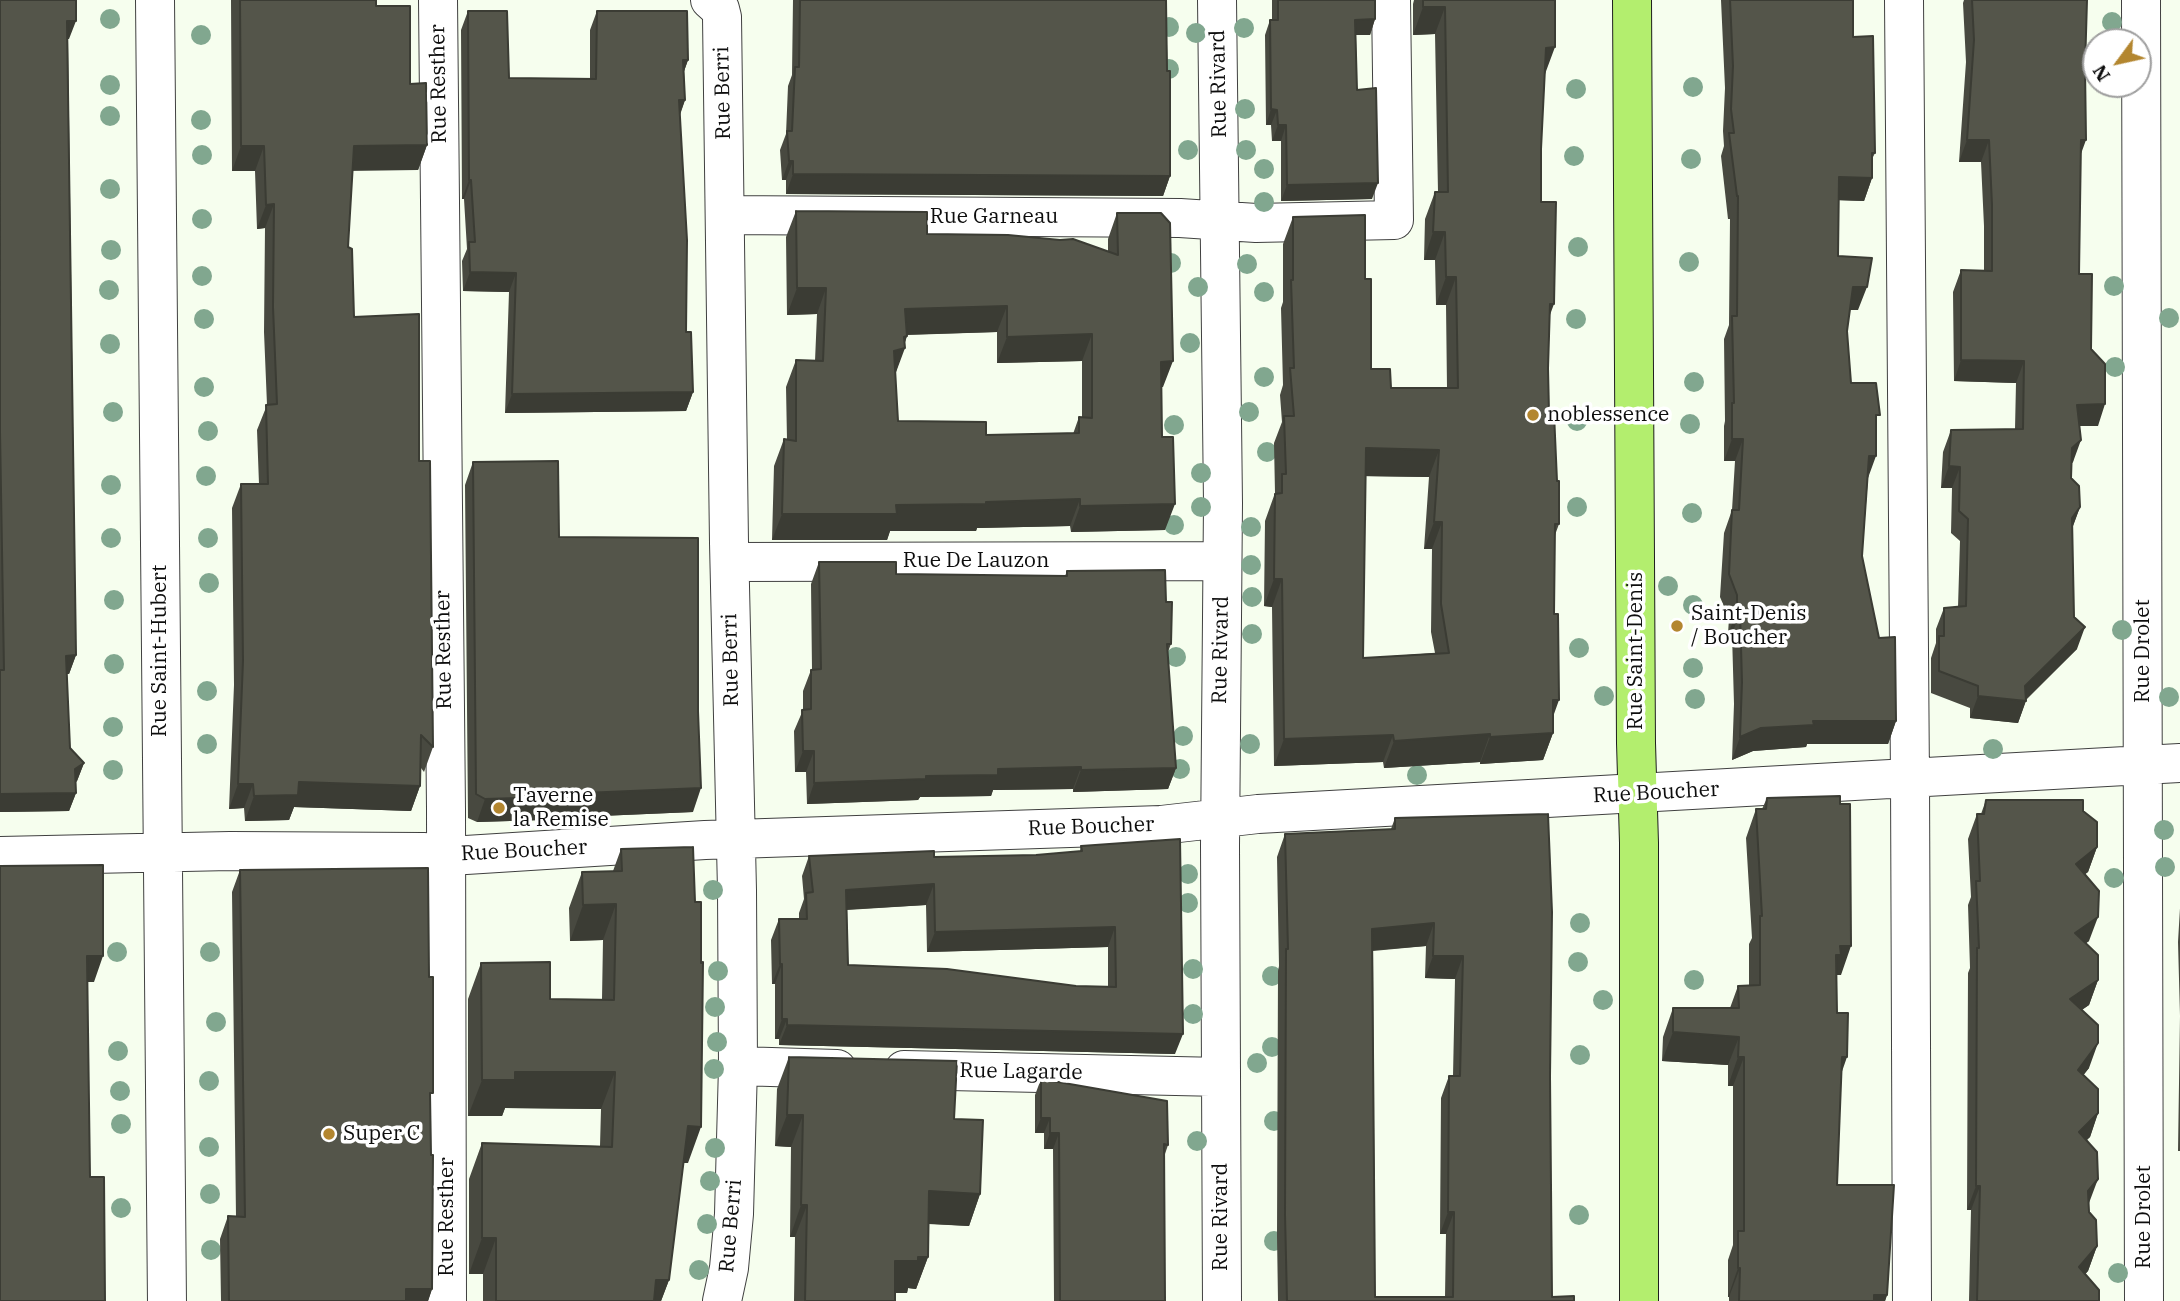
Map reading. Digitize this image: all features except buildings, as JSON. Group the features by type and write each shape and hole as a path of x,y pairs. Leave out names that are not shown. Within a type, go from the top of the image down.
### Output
{"main road":[{"name":"Rue Saint-Denis","path":"1632,0 1636,743 1639,794 1639,1301"}],"street":[{"name":"Rue Saint-Hubert","path":"155,0 167,1301"},
{"name":"Rue Resther","path":"438,0 447,1301"},
{"name":"Rue Rivard","path":"1217,0 1221,221 1222,1301"},
{"name":"Rue Garneau","path":"725,215 1153,218 1256,223 1394,220 1391,0"},
{"path":"1905,0 1912,1301"},
{"name":"Rue Drolet","path":"2141,0 2144,1301"},
{"name":"Rue Berri","path":"716,9 725,215 738,1066 734,1214 729,1268 722,1301"},
{"name":"Rue De Lauzon","path":"730,562 1222,561"},
{"name":"Rue Boucher","path":"0,856 271,851 424,852 466,855 736,839 1161,824 1258,814 2180,763"},
{"name":"Rue Lagarde","path":"738,1066 1221,1077"}],"place":[{"name":"noblessence","path":"1533,415"},
{"name":"Saint-Denis / Boucher","path":"1677,626"},
{"name":"Taverne la Remise","path":"499,808"},
{"name":"Super C","path":"329,1134"}]}
